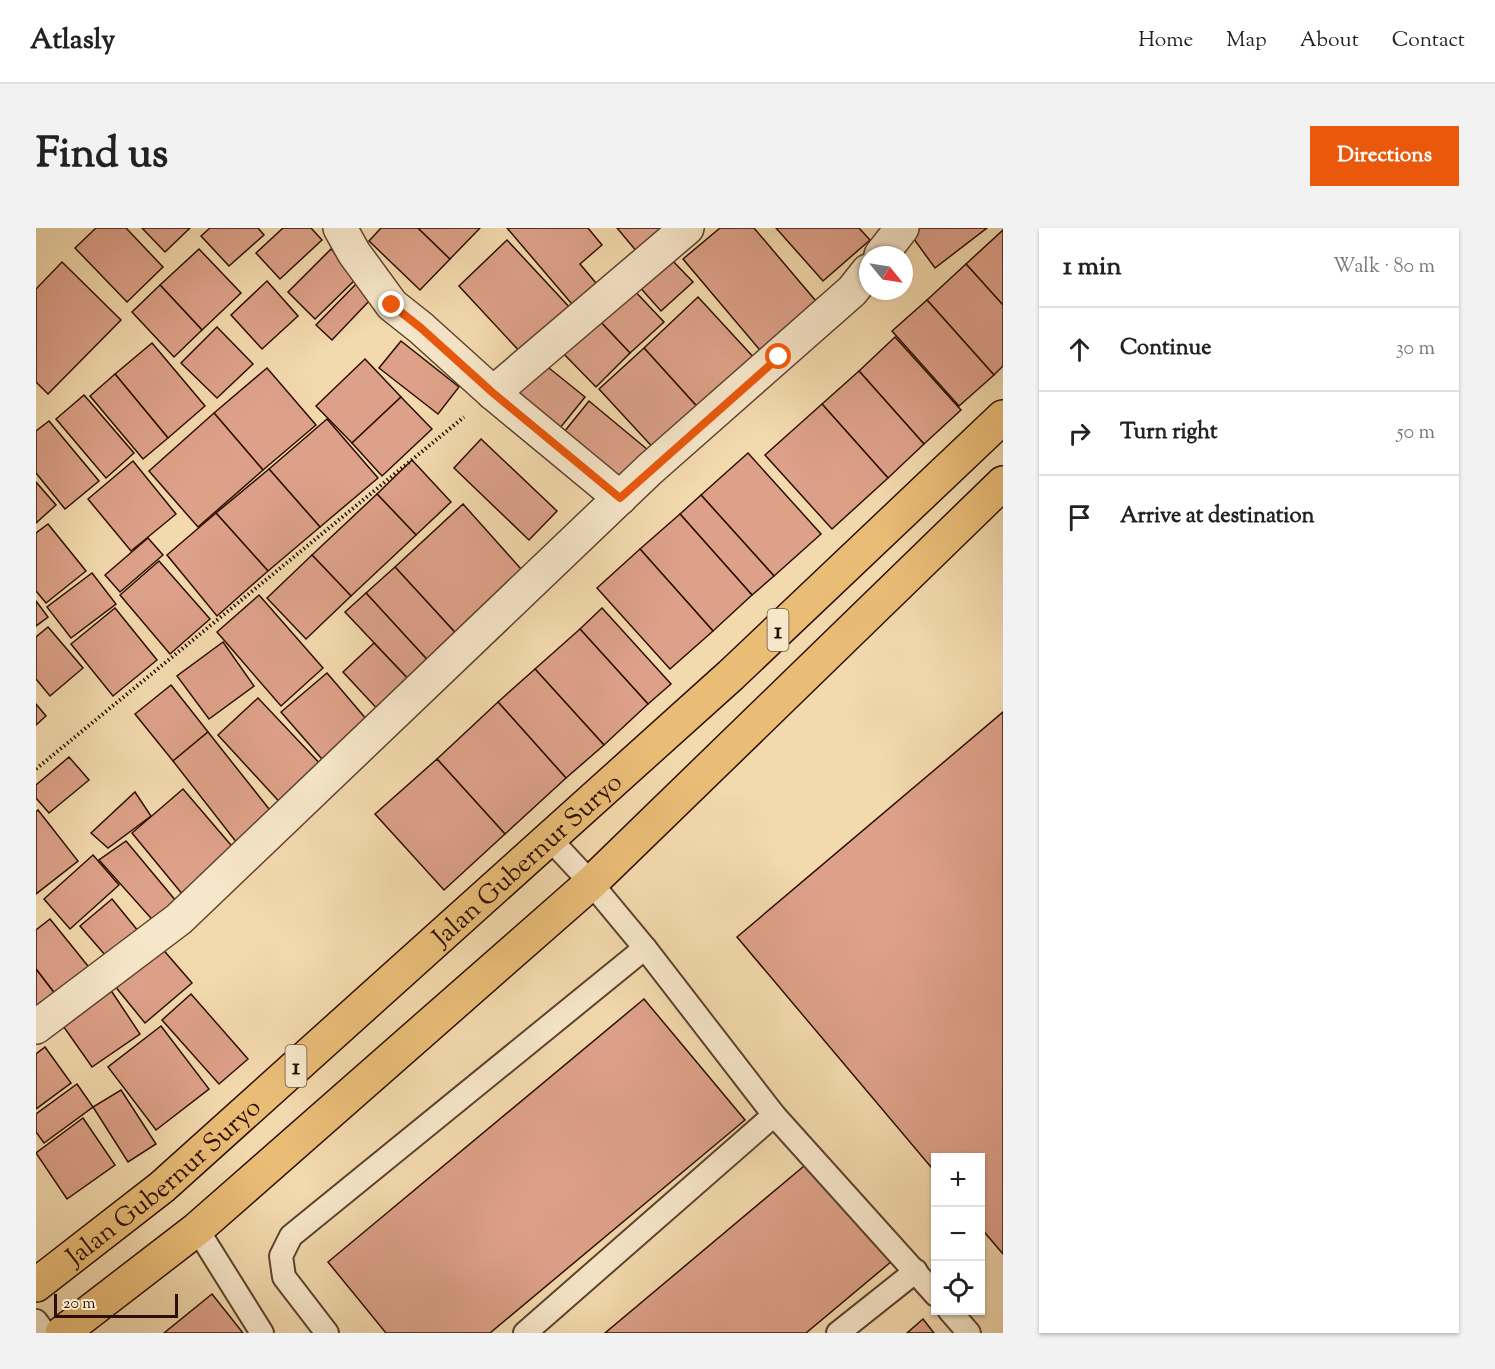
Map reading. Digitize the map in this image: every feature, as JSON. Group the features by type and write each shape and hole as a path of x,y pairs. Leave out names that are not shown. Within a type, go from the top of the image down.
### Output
{"highway":[{"name":"Jalan Gubernur Suryo","path":"36,1285 162,1187 731,675 1003,417"},
{"name":"1","path":"62,1333 197,1230 591,883 1003,483"}],"street":[{"path":"340,228 354,253 392,305 493,393 620,498"},
{"path":"493,393 687,228"},
{"path":"888,246 903,228"},
{"path":"36,1027 179,918 620,498 852,291 859,282"}],"lane":[{"path":"549,838 591,883 645,948 774,1115 931,1288"},
{"path":"327,1333 284,1277 282,1256 291,1236 645,948"},
{"path":"525,1333 774,1115"},
{"path":"197,1230 262,1333"},
{"path":"838,1333 916,1271"},
{"path":"953,1315 969,1333"},
{"path":"36,1321 45,1333"}],"path":[{"path":"36,769 493,393"}],"building":[{"path":"96,228 126,228 163,267 127,302 75,248"},
{"path":"142,228 190,228 165,252"},
{"path":"210,228 258,228 264,235 229,266 201,236"},
{"path":"283,228 311,228 322,240 280,279 256,253"},
{"path":"381,228 418,228 450,259 420,290 369,241"},
{"path":"418,228 480,228 450,259"},
{"path":"507,228 588,228 602,245 580,264 601,289 577,310"},
{"path":"617,228 662,228 643,259"},
{"path":"720,228 754,228 821,307 765,356 683,259"},
{"path":"776,228 859,228 870,240 863,246 859,246 859,250 823,281"},
{"path":"920,228 987,228 935,268 911,235"},
{"path":"1003,230 1003,305 966,264"},
{"path":"507,240 572,310 523,355 459,286"},
{"path":"199,249 241,293 202,330 160,285"},
{"path":"331,249 359,276 315,319 288,292"},
{"path":"668,256 693,282 661,311 637,284"},
{"path":"62,262 121,320 48,394 36,382 36,289"},
{"path":"966,264 1003,305 1003,366 994,375 927,300"},
{"path":"267,281 298,316 262,349 231,315"},
{"path":"356,284 371,299 332,340 316,325"},
{"path":"160,285 202,330 174,357 132,312"},
{"path":"630,286 664,322 630,353 596,317"},
{"path":"698,297 757,361 702,412 644,348"},
{"path":"927,300 994,375 959,406 892,331"},
{"path":"596,317 630,353 596,387 561,351"},
{"path":"217,327 253,364 217,398 181,363"},
{"path":"895,337 961,410 924,444 859,371"},
{"path":"401,341 459,387 438,414 379,368"},
{"path":"152,343 205,406 168,438 115,374"},
{"path":"644,348 702,412 658,453 599,389"},
{"path":"365,359 401,397 352,443 316,406"},
{"path":"539,360 585,397 556,433 511,397"},
{"path":"267,368 316,425 263,470 214,413"},
{"path":"859,371 924,444 888,478 822,404"},
{"path":"115,374 168,438 143,459 90,396"},
{"path":"84,395 134,453 106,478 56,419"},
{"path":"401,397 432,429 382,476 352,443"},
{"path":"589,401 648,450 619,486 560,437"},
{"path":"822,404 888,478 832,529 765,455"},
{"path":"214,413 263,470 198,527 149,471"},
{"path":"327,419 378,478 320,527 269,469"},
{"path":"49,421 99,481 65,509 36,473 36,431"},
{"path":"481,439 557,511 529,540 454,468"},
{"path":"748,453 821,534 774,576 701,495"},
{"path":"412,460 451,502 416,535 377,494"},
{"path":"133,461 176,514 131,551 88,499"},
{"path":"269,469 320,527 268,571 216,513"},
{"path":"36,482 56,505 36,523"},
{"path":"377,494 416,535 351,596 312,555"},
{"path":"701,495 774,576 752,595 680,514"},
{"path":"463,504 529,578 462,640 395,567"},
{"path":"216,513 268,571 217,616 167,555"},
{"path":"680,514 752,595 713,631 640,549"},
{"path":"48,524 86,571 46,603 36,591 36,533"},
{"path":"148,538 163,555 120,592 105,575"},
{"path":"640,549 713,631 670,669 597,588"},
{"path":"312,555 351,596 306,639 267,598"},
{"path":"159,561 210,619 170,654 120,595"},
{"path":"395,567 462,640 433,666 366,593"},
{"path":"92,573 116,604 71,638 47,607"},
{"path":"366,593 433,666 413,684 345,612"},
{"path":"259,595 323,668 281,706 217,632"},
{"path":"36,601 48,617 36,626"},
{"path":"115,608 157,660 113,696 71,644"},
{"path":"602,608 671,684 648,704 580,629"},
{"path":"48,627 83,668 50,696 36,679 36,637"},
{"path":"580,629 648,704 604,745 535,669"},
{"path":"223,642 254,686 209,719 177,676"},
{"path":"374,643 413,684 382,714 343,672"},
{"path":"535,669 604,745 566,778 498,702"},
{"path":"327,673 373,727 328,766 281,712"},
{"path":"171,685 208,732 173,761 135,714"},
{"path":"258,698 326,770 285,808 218,735"},
{"path":"498,702 566,778 505,834 437,759"},
{"path":"36,704 46,716 36,725"},
{"path":"1003,712 1003,1254 985,1233 985,1153 931,1153 931,1167 737,937"},
{"path":"208,732 273,814 237,843 173,761"},
{"path":"69,757 89,780 49,813 36,798 36,785"},
{"path":"437,759 505,834 444,890 375,814"},
{"path":"183,789 236,851 183,895 132,833"},
{"path":"135,792 151,816 108,848 91,833"},
{"path":"38,810 78,861 36,894 36,812"},
{"path":"126,841 181,907 158,926 99,860"},
{"path":"93,855 119,885 70,929 44,899"},
{"path":"112,899 143,937 112,963 80,926"},
{"path":"50,919 96,976 62,1003 36,969 36,930"},
{"path":"160,946 192,983 145,1023 114,985"},
{"path":"36,969 62,1003 36,1024"},
{"path":"110,989 140,1034 92,1067 61,1023"},
{"path":"191,994 248,1059 219,1084 162,1020"},
{"path":"644,999 745,1120 490,1333 386,1333 328,1262"},
{"path":"161,1026 209,1089 156,1130 108,1067"},
{"path":"45,1047 71,1083 36,1109 36,1054"},
{"path":"77,1084 93,1107 44,1143 36,1132 36,1114"},
{"path":"121,1090 156,1144 128,1162 93,1107"},
{"path":"83,1118 115,1165 67,1199 36,1153"},
{"path":"810,1161 892,1261 806,1333 605,1333"},
{"path":"212,1294 243,1333 164,1333"},
{"path":"923,1319 934,1333 907,1333"}],"route":[{"path":"392,305 493,393 620,498 779,357"}]}
